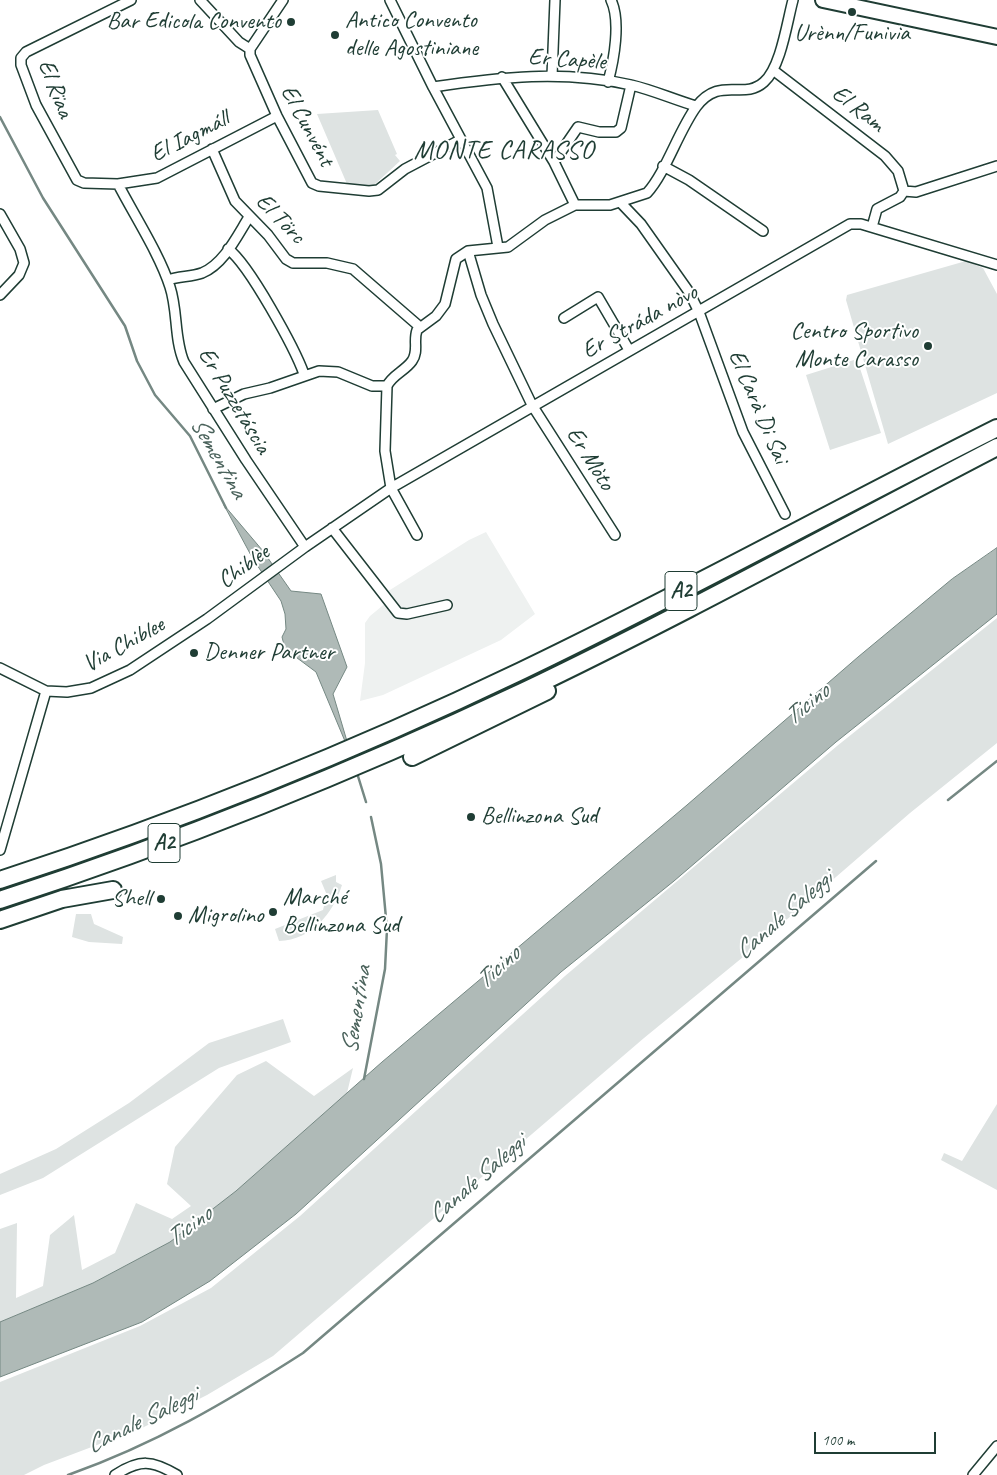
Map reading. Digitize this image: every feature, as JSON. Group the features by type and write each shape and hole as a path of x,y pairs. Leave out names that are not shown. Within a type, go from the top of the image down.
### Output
{"highway":[{"name":"A2","path":"0,880 131,835 319,762 479,691 581,642 873,490 997,428"},
{"name":"A2","path":"0,900 156,846 367,762 521,692 656,625 997,447"},
{"name":"A2","path":"412,757 516,707 638,644 656,625"},
{"path":"0,920 62,899 113,890"}],"main road":[{"path":"823,0 997,38"}],"street":[{"name":"El Rïaa","path":"118,184 84,183 77,180 36,105 21,65 21,58 26,52 131,0"},
{"path":"200,0 239,42 250,50 279,1"},
{"path":"390,0 460,140 487,188 498,247"},
{"path":"552,76 555,0"},
{"path":"608,82 614,49 615,12 611,0"},
{"path":"418,536 391,488 384,451 387,386 391,379 412,362 416,353 416,333 420,327 442,309 448,295 454,263 458,256 468,251 508,247 545,220 575,205 594,206 621,203 647,193 696,106 719,89 754,89 765,81 773,70 793,0"},
{"name":"El Cunvént","path":"250,50 252,62 277,116 312,183 319,186 369,192 378,190 405,169 460,140"},
{"name":"El Ram","path":"773,70 885,156 898,171 904,191"},
{"name":"Er Capèle","path":"433,87 502,77 552,76 631,85 696,106"},
{"path":"502,77 554,162 575,205"},
{"path":"554,162 578,127 599,132 616,132 621,128 631,85"},
{"name":"El Iagmáll","path":"118,184 157,178 277,116"},
{"name":"El Törc","path":"212,149 235,201 268,235 278,251 288,260 293,263 331,263 353,269 420,327"},
{"path":"663,166 689,180 763,232"},
{"path":"872,227 877,208 900,196 904,191 916,192 997,166"},
{"name":"Er Puzzetáscia","path":"118,184 168,280 174,304 181,354 213,409 305,547"},
{"name":"El Carà Di Sai","path":"621,203 641,224 683,284 698,312 743,432 785,514"},
{"path":"0,214 20,249 24,263 19,275 0,295"},
{"path":"168,280 207,270 228,249 249,217"},
{"name":"Er Stráda nòvo","path":"305,547 391,488 532,405 850,224 858,223 997,265"},
{"path":"228,249 239,260 261,292 304,374"},
{"name":"Er Mòto","path":"468,251 481,295 493,324 532,405 615,535"},
{"path":"564,318 598,297 629,350"},
{"path":"213,409 244,394 270,388 304,374 319,371 338,372 372,386 387,386"},
{"path":"332,528 398,613 406,614 447,605"},
{"name":"Chiblèe","path":"207,619 305,547"},
{"name":"Via Chiblee","path":"0,668 46,691 80,690 106,682 161,650 207,619"},
{"path":"0,850 46,691"},
{"path":"973,1475 997,1446"},
{"path":"115,1475 134,1464 142,1463 156,1465 177,1475"}],"shaded area":[{"path":"378,110 397,154 395,155 400,161 373,186 347,184 317,114"},
{"name":"Centro Sportivo Monte Carasso","path":"966,261 983,268 997,294 997,393 888,444 846,300 847,295"},
{"path":"857,359 881,433 830,450 806,375"},
{"path":"486,532 535,614 501,640 383,695 360,701 365,663 365,623 370,616 387,602 382,595 469,540"},
{"path":"997,618 997,743 910,813 748,953 644,1038 273,1356 207,1395 142,1428 44,1465 24,1475 0,1475 0,1382 140,1326 211,1288 300,1216 565,976 837,746"},
{"path":"336,875 336,882 342,885 327,915 320,923 302,936 279,941 275,929 323,910 325,902 329,900 321,881"},
{"path":"76,914 91,914 94,924 123,937 122,944 89,942 72,937"},
{"path":"283,1019 291,1042 219,1068 43,1178 0,1195 0,1174 56,1149 129,1103 209,1043"},
{"path":"266,1061 314,1096 353,1068 347,1093 236,1191 170,1242 93,1283 0,1322 0,1229 17,1223 16,1298 43,1286 50,1235 74,1215 82,1270 115,1253 136,1203 172,1219 191,1206 167,1184 175,1147 237,1075"},
{"path":"997,1104 997,1190 941,1160 944,1153 962,1161"}],"water":[{"path":"224,505 263,551 291,591 321,594 347,667 333,694 352,758 316,672 285,649 282,637 286,629 285,614 281,601 253,559"},
{"name":"Ticino","path":"997,548 997,614 836,742 674,881 561,972 296,1214 210,1281 142,1322 0,1377 0,1322 93,1283 170,1242 236,1191 382,1062 687,805 858,657 952,579"}],"waterway":[{"name":"Sementina","path":"0,117 43,198 125,326 137,361 155,395 190,436 226,508"},
{"name":"Canale Saleggi","path":"948,800 997,761"},
{"name":"Sementina","path":"357,773 366,802"},
{"name":"Sementina","path":"364,1079 385,969 387,929 381,864 371,817"},
{"name":"Canale Saleggi","path":"68,1475 130,1450 189,1421 246,1389 303,1353 876,861"}],"place":[{"name":"Urènn/Funivia","path":"852,12"},
{"name":"Bar Edicola Convento","path":"291,22"},
{"name":"Antico Convento delle Agostiniane","path":"335,35"},
{"name":"Centro Sportivo Monte Carasso","path":"928,346"},
{"name":"Denner Partner","path":"194,653"},
{"name":"Bellinzona Sud","path":"471,817"},
{"name":"Shell","path":"161,899"},
{"name":"Marché Bellinzona Sud","path":"273,912"},
{"name":"Migrolino","path":"178,916"}],"district":[{"name":"MONTE CARASSO","path":"504,151"}]}
